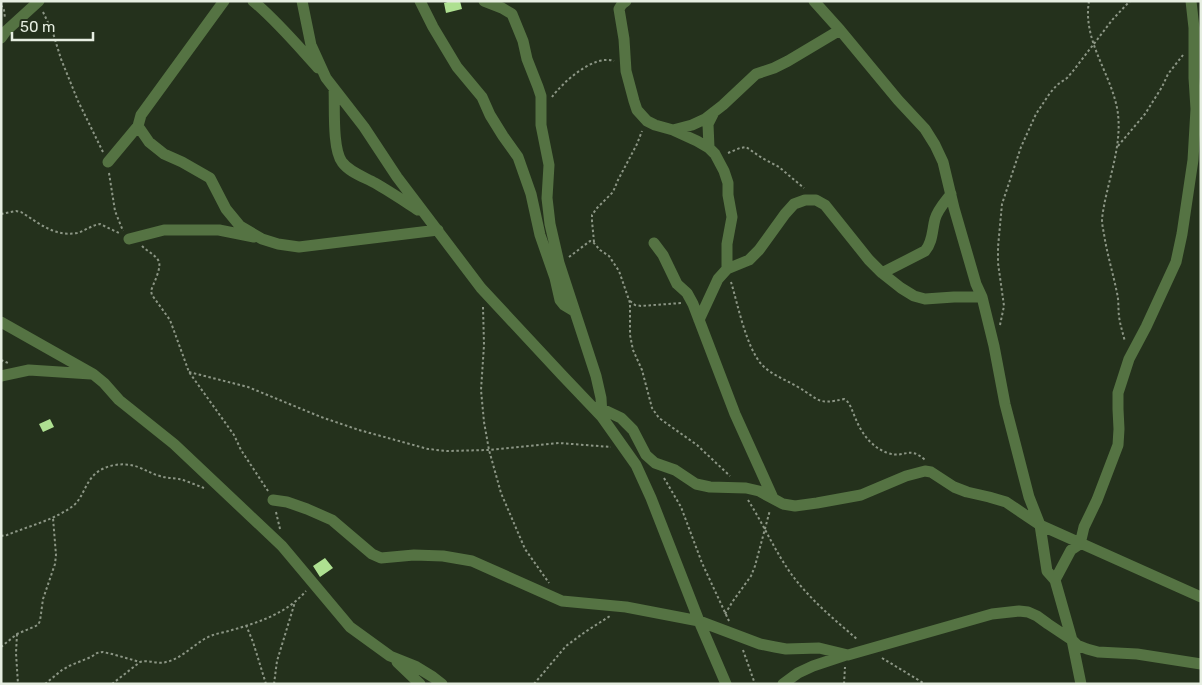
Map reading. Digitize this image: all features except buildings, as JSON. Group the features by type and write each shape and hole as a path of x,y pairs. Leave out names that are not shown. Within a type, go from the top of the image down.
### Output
{"street":[{"path":"1,38 6,31 39,1"},
{"path":"108,162 138,126 140,115 224,1"},
{"path":"253,1 286,32 326,78 364,127 397,177 481,288 562,375 602,413 636,465 726,684"},
{"path":"302,1 311,45 326,78"},
{"path":"420,1 457,67 482,97 490,115 518,158 525,176 540,235 555,278 560,300 574,311"},
{"path":"484,1 512,14 522,41 526,59 541,96 541,124 549,165 547,198 550,224 559,263 596,376 602,413"},
{"path":"626,1 619,9 624,39 625,66 637,110 645,119 655,125 674,130 712,151"},
{"path":"814,1 925,129 943,162 976,284 982,297 1005,404 1029,497 1040,525 1047,572 1055,580 1072,640 1081,684"},
{"path":"826,1 829,18"},
{"path":"1055,580 1071,550 1080,544 1084,527 1097,500 1118,445 1118,393 1130,359 1176,262 1193,160 1196,109 1192,1"},
{"path":"674,130 692,125 723,106 756,74 774,68 840,30"},
{"path":"334,89 337,151 342,162 351,170 426,214"},
{"path":"714,112 708,124 708,133 712,151 724,171 728,183 728,195 732,209 727,244 727,269"},
{"path":"138,126 149,142 164,154 210,178 226,209 240,226 262,239"},
{"path":"882,274 925,251 929,246 940,207 951,194"},
{"path":"699,320 718,279 727,269 749,260 759,250 794,204 805,200 816,200 825,205 882,274 914,296 925,299 982,297"},
{"path":"130,239 164,230 219,230 299,247 438,230"},
{"path":"654,243 663,255 677,284 687,293 693,304 735,414 773,498"},
{"path":"1,322 93,374 104,383 119,400 174,444 282,546 350,627 390,656 420,684"},
{"path":"1,376 29,370 93,374"},
{"path":"602,413 621,418 633,430 646,455 655,463 675,470 696,484 710,488 746,488 759,491 783,504 795,506 861,495 906,476 925,471 931,472 954,487 1006,502 1040,525 1201,597"},
{"path":"273,500 307,508 332,520 372,554 381,558 414,555 443,556 472,561 562,601 626,607 699,621 760,644 786,648 819,648 848,655"},
{"path":"783,684 798,673 848,655 992,614 1019,611 1037,616 1077,645 1098,652 1137,654 1201,664"},
{"path":"390,656 415,666 442,684"}],"path":[{"path":"39,1 54,33 61,59 78,101 108,162 115,211 124,233 130,239"},
{"path":"1089,1 1088,25 1093,45 1114,95 1118,115 1118,146 1102,221 1105,243 1118,294 1119,316 1125,342"},
{"path":"999,328 1004,306 998,263 1002,204 1021,147 1036,114 1050,92 1067,78 1113,19 1130,1"},
{"path":"1118,146 1144,114 1168,74 1194,42"},
{"path":"540,113 568,80 587,66 596,62 612,60 625,66"},
{"path":"645,119 642,133 613,192 592,215 592,222 594,243 609,256 619,271 630,306 630,335 652,408 659,418 697,445 741,488 785,564 800,584 832,618 868,649"},
{"path":"712,151 727,153 746,147 779,167 816,200"},
{"path":"1,214 21,212 49,230 58,233 76,233 100,224 137,242 158,260 160,269 151,291 152,294 170,320 189,372 234,435 241,450 273,500 281,531 282,546"},
{"path":"559,263 566,260 590,241 594,243"},
{"path":"727,269 750,345 762,365 818,401 846,400 864,435 873,444 889,454 912,452 918,454 939,477"},
{"path":"628,299 635,305 641,306 678,303 693,304"},
{"path":"483,305 482,390 484,422 489,450 502,493 525,549 562,601"},
{"path":"189,372 248,387 321,417 428,450 489,450 559,443 624,448"},
{"path":"655,463 681,507 702,563 725,614 738,636 755,684"},
{"path":"1,536 53,518 76,504 95,474 111,466 123,464 140,467 151,474 179,479 228,496"},
{"path":"725,614 751,576 773,498"},
{"path":"1,647 17,634 38,624 40,621 43,600 55,564 53,518"},
{"path":"45,684 69,666 97,653 104,652 140,662 166,663 184,654 204,639 246,626 287,609 313,583"},
{"path":"274,684 277,661 295,602"},
{"path":"534,684 566,646 609,617"},
{"path":"246,626 266,684"},
{"path":"17,634 18,684"},
{"path":"844,684 848,655"},
{"path":"883,658 925,684"},
{"path":"112,684 140,662"}]}
